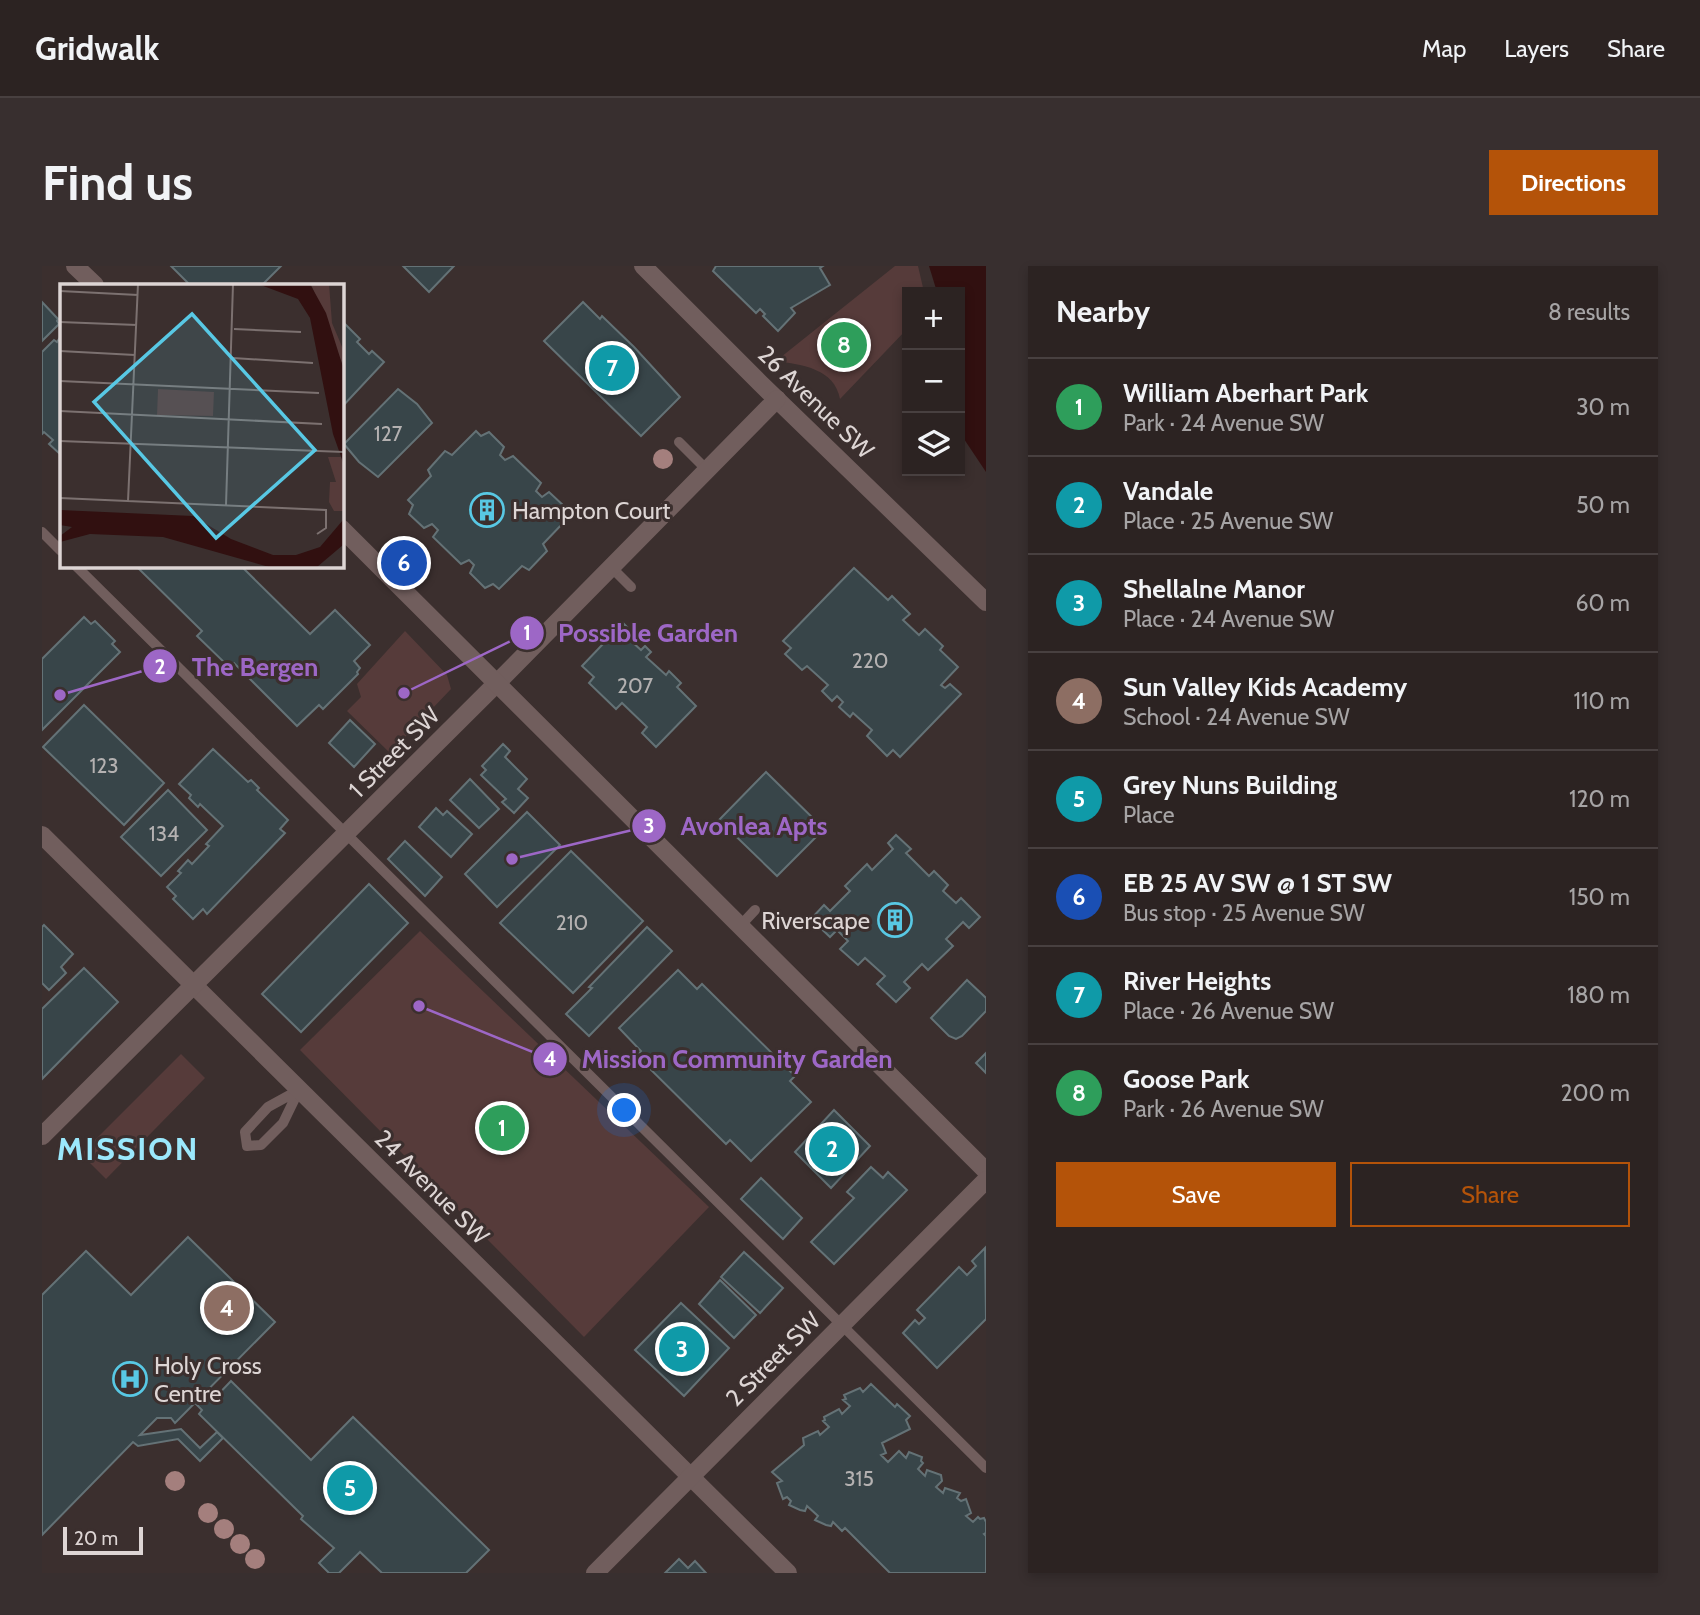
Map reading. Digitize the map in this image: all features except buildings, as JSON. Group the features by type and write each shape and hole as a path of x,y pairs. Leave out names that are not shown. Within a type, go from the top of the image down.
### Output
{"street":[{"path":"75,266 94,284"},
{"name":"26 Avenue SW","path":"643,266 986,602"},
{"name":"1 Street SW","path":"42,1136 498,682 777,399"},
{"path":"343,530 986,1171"},
{"name":"24 Avenue SW","path":"42,835 788,1573"},
{"name":"2 Street SW","path":"595,1573 986,1180"}],"lane":[{"path":"679,442 706,469"},
{"path":"42,532 60,550"},
{"path":"77,567 986,1468"},
{"path":"611,567 631,587"},
{"path":"741,925 755,910"},
{"path":"299,1090 283,1123 261,1145 247,1146 245,1132 268,1107 299,1090"}],"shaded area":[{"path":"895,266 918,266 923,287 902,287 902,334 840,399 837,389 824,374 776,361"},
{"path":"929,266 986,266 986,472 965,440 965,287 935,287"},
{"path":"405,631 447,675 451,689 390,753 347,711 361,697 357,684"},
{"path":"420,931 709,1207 584,1337 300,1050"},
{"path":"181,1054 205,1078 106,1179 81,1154"}],"place":[{"name":"Goose Park","path":"844,345"},
{"name":"River Heights","path":"612,368"},
{"name":"Hampton Court","path":"487,510"},
{"name":"EB 25 AV SW @ 1 ST SW","path":"404,563"},
{"name":"Possible Garden","path":"404,693"},
{"name":"The Bergen","path":"60,695"},
{"name":"Avonlea Apts","path":"512,859"},
{"name":"Riverscape","path":"895,920"},
{"name":"Mission Community Garden","path":"419,1006"},
{"name":"William Aberhart Park","path":"502,1128"},
{"name":"Vandale","path":"832,1149"},
{"name":"Sun Valley Kids Academy","path":"227,1308"},
{"name":"Shellalne Manor","path":"682,1349"},
{"name":"Holy Cross Centre","path":"130,1379"},
{"name":"Grey Nuns Building","path":"350,1488"}],"district":[{"name":"MISSION","path":"128,1148"}]}
